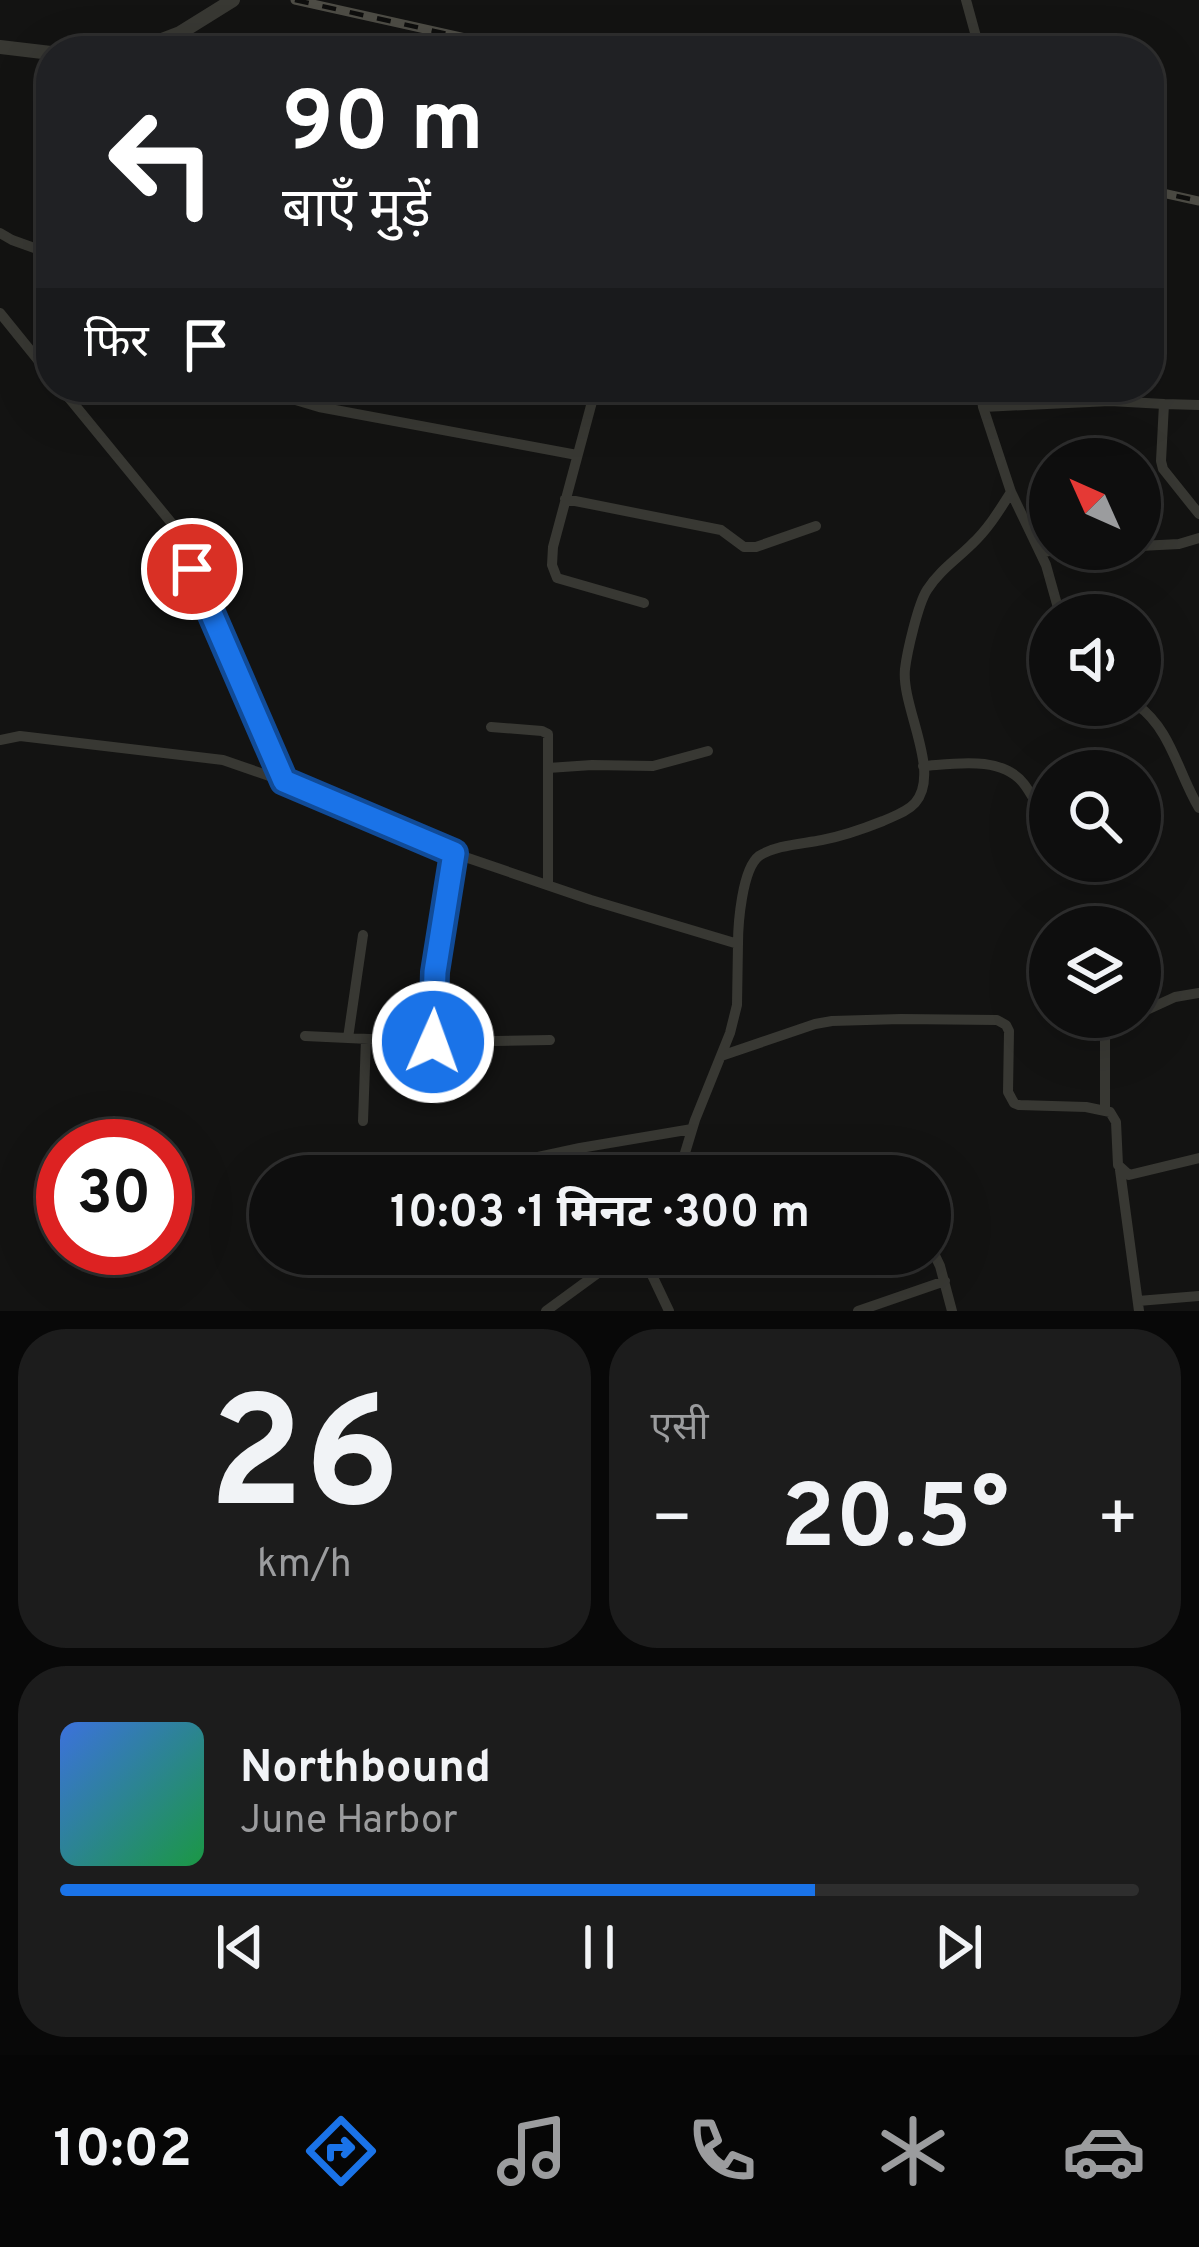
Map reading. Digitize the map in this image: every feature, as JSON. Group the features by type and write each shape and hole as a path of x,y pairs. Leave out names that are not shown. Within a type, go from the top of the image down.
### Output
{"street":[{"path":"172,36 232,0"},
{"path":"966,0 976,36"},
{"path":"0,47 36,51"},
{"path":"0,232 36,249"},
{"path":"0,313 36,357"},
{"path":"72,402 174,526 284,781"},
{"path":"302,402 577,455"},
{"path":"592,402 552,565 557,578 644,603"},
{"path":"983,402 1011,492 1029,529"},
{"path":"1138,402 1199,405"},
{"path":"1164,404 1160,461 1199,514"},
{"path":"684,1155 737,1005 738,923 757,858 863,829 917,802 924,787 923,766 905,682 921,600 935,578 975,542 1011,492"},
{"path":"565,499 721,530 744,547 816,526"},
{"path":"1161,544 1199,538"},
{"path":"1158,726 1199,808"},
{"path":"491,727 545,732 549,740 548,884"},
{"path":"0,740 20,736 223,760 454,853 738,944"},
{"path":"548,768 653,766 708,752"},
{"path":"923,766 995,766 1013,773 1029,792"},
{"path":"433,1042 435,972 454,853"},
{"path":"348,1038 363,935"},
{"path":"1161,1005 1199,993"},
{"path":"721,1056 832,1021 997,1020 1009,1030 1007,1092 1014,1103 1105,1109"},
{"path":"305,1036 433,1042 550,1040"},
{"path":"1105,1038 1105,1109 1116,1121 1138,1306 1199,1295"},
{"path":"363,1120 366,1039"},
{"path":"547,1155 692,1129"},
{"path":"1120,1170 1133,1174 1199,1158"},
{"path":"546,1311 595,1275"},
{"path":"652,1275 669,1311"},
{"path":"942,1275 952,1311"},
{"path":"858,1311 945,1281"}],"railway":[{"path":"295,0 457,36"},
{"path":"1164,193 1199,201"}],"route":[{"path":"192,569 284,781 454,853 435,972 433,1042"}]}
